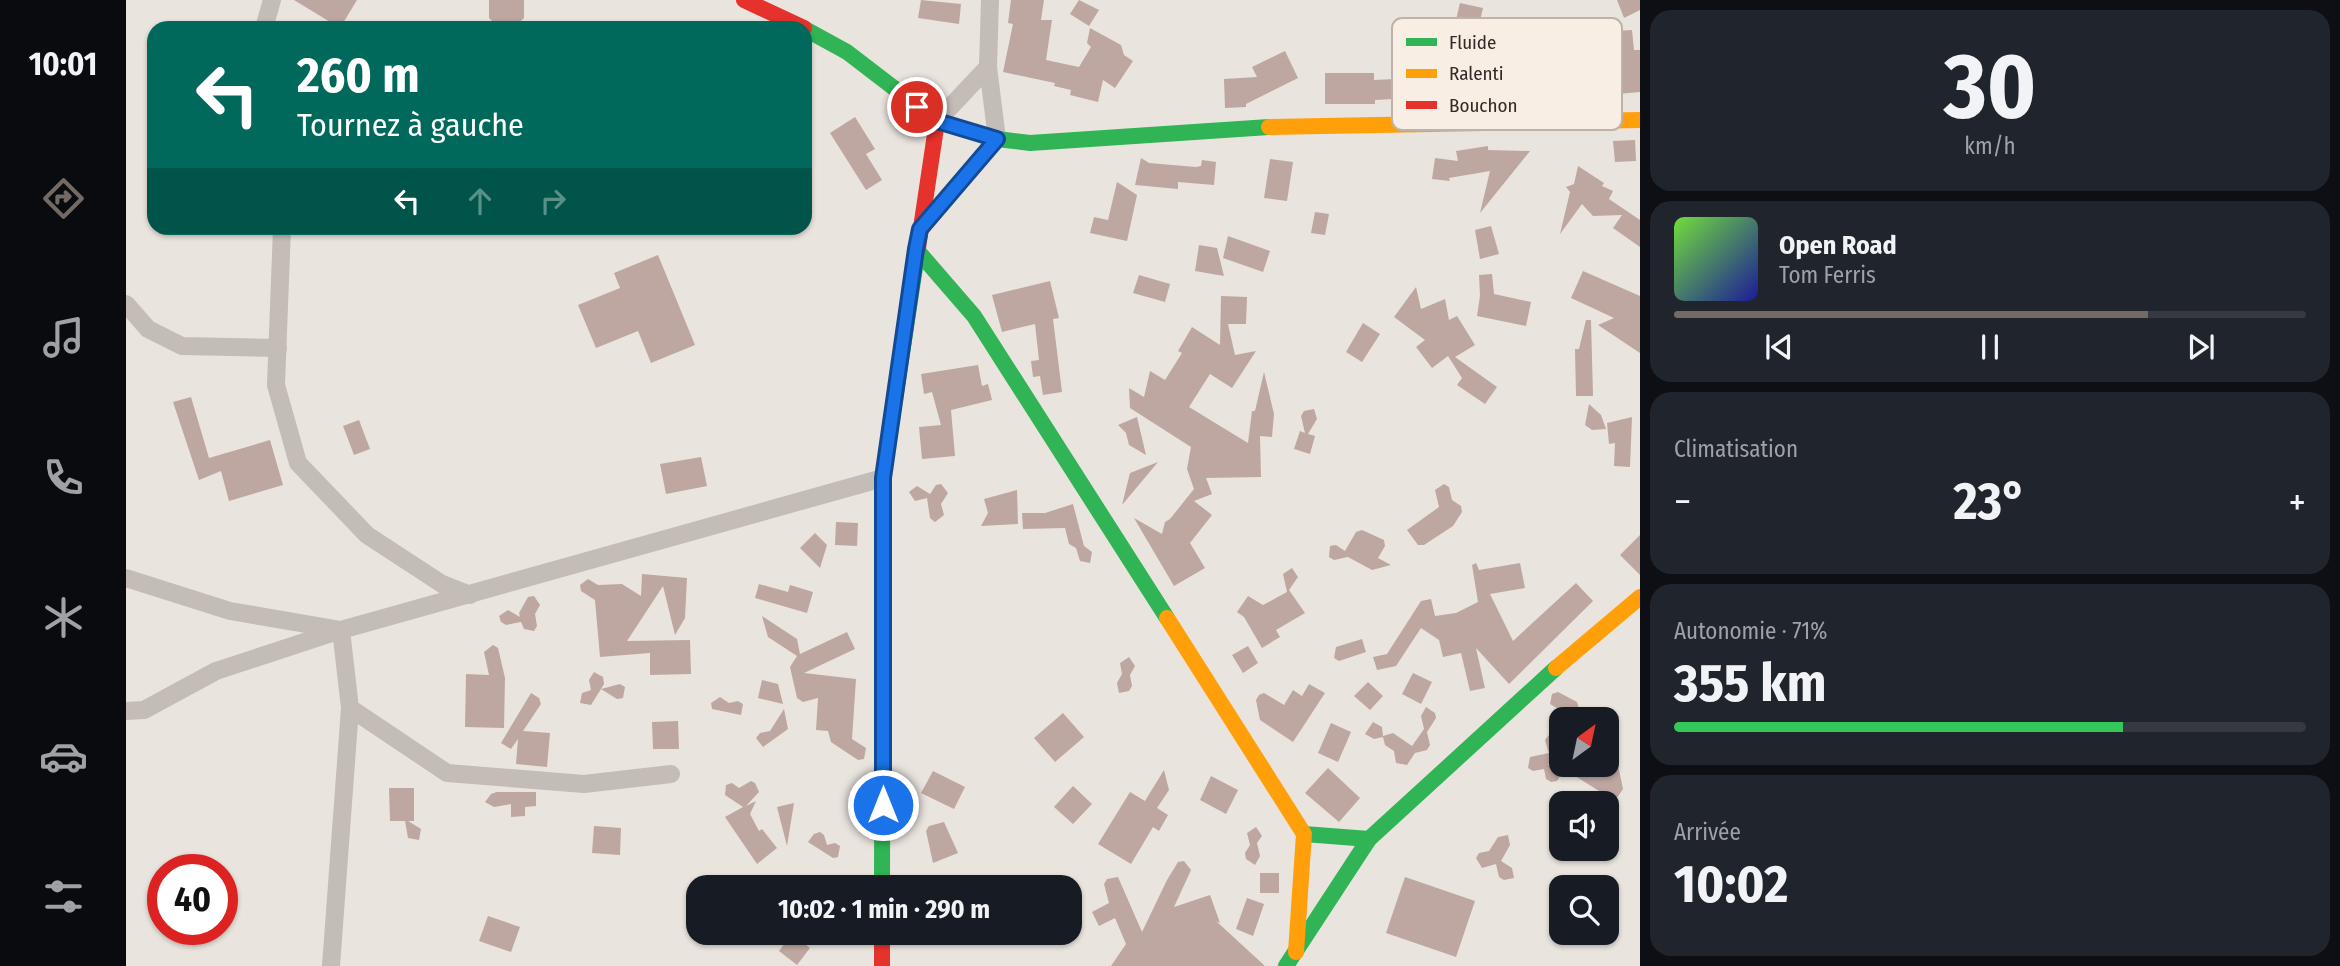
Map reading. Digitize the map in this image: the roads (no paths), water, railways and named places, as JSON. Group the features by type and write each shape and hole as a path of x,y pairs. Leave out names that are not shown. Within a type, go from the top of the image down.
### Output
{"street":[{"path":"266,21 272,0"},
{"path":"744,0 789,21"},
{"path":"920,229 997,139 988,67 990,0"},
{"path":"812,32 847,52 937,121 997,139 1030,143 1272,127 1392,126"},
{"path":"882,875 883,478 937,121 988,67"},
{"path":"1622,121 1640,120"},
{"path":"282,235 276,385 298,463 367,535 442,584 470,594"},
{"path":"916,249 974,316 1304,834 1296,952"},
{"path":"126,304 148,329 182,346 278,348"},
{"path":"126,711 144,710 216,671 341,629 883,478"},
{"path":"126,578 230,611 341,629"},
{"path":"1286,966 1369,839 1593,634 1640,597"},
{"path":"331,966 350,708 341,629"},
{"path":"350,708 447,773 584,784 671,774"},
{"path":"1304,834 1369,839"},
{"path":"882,945 882,966"}]}
